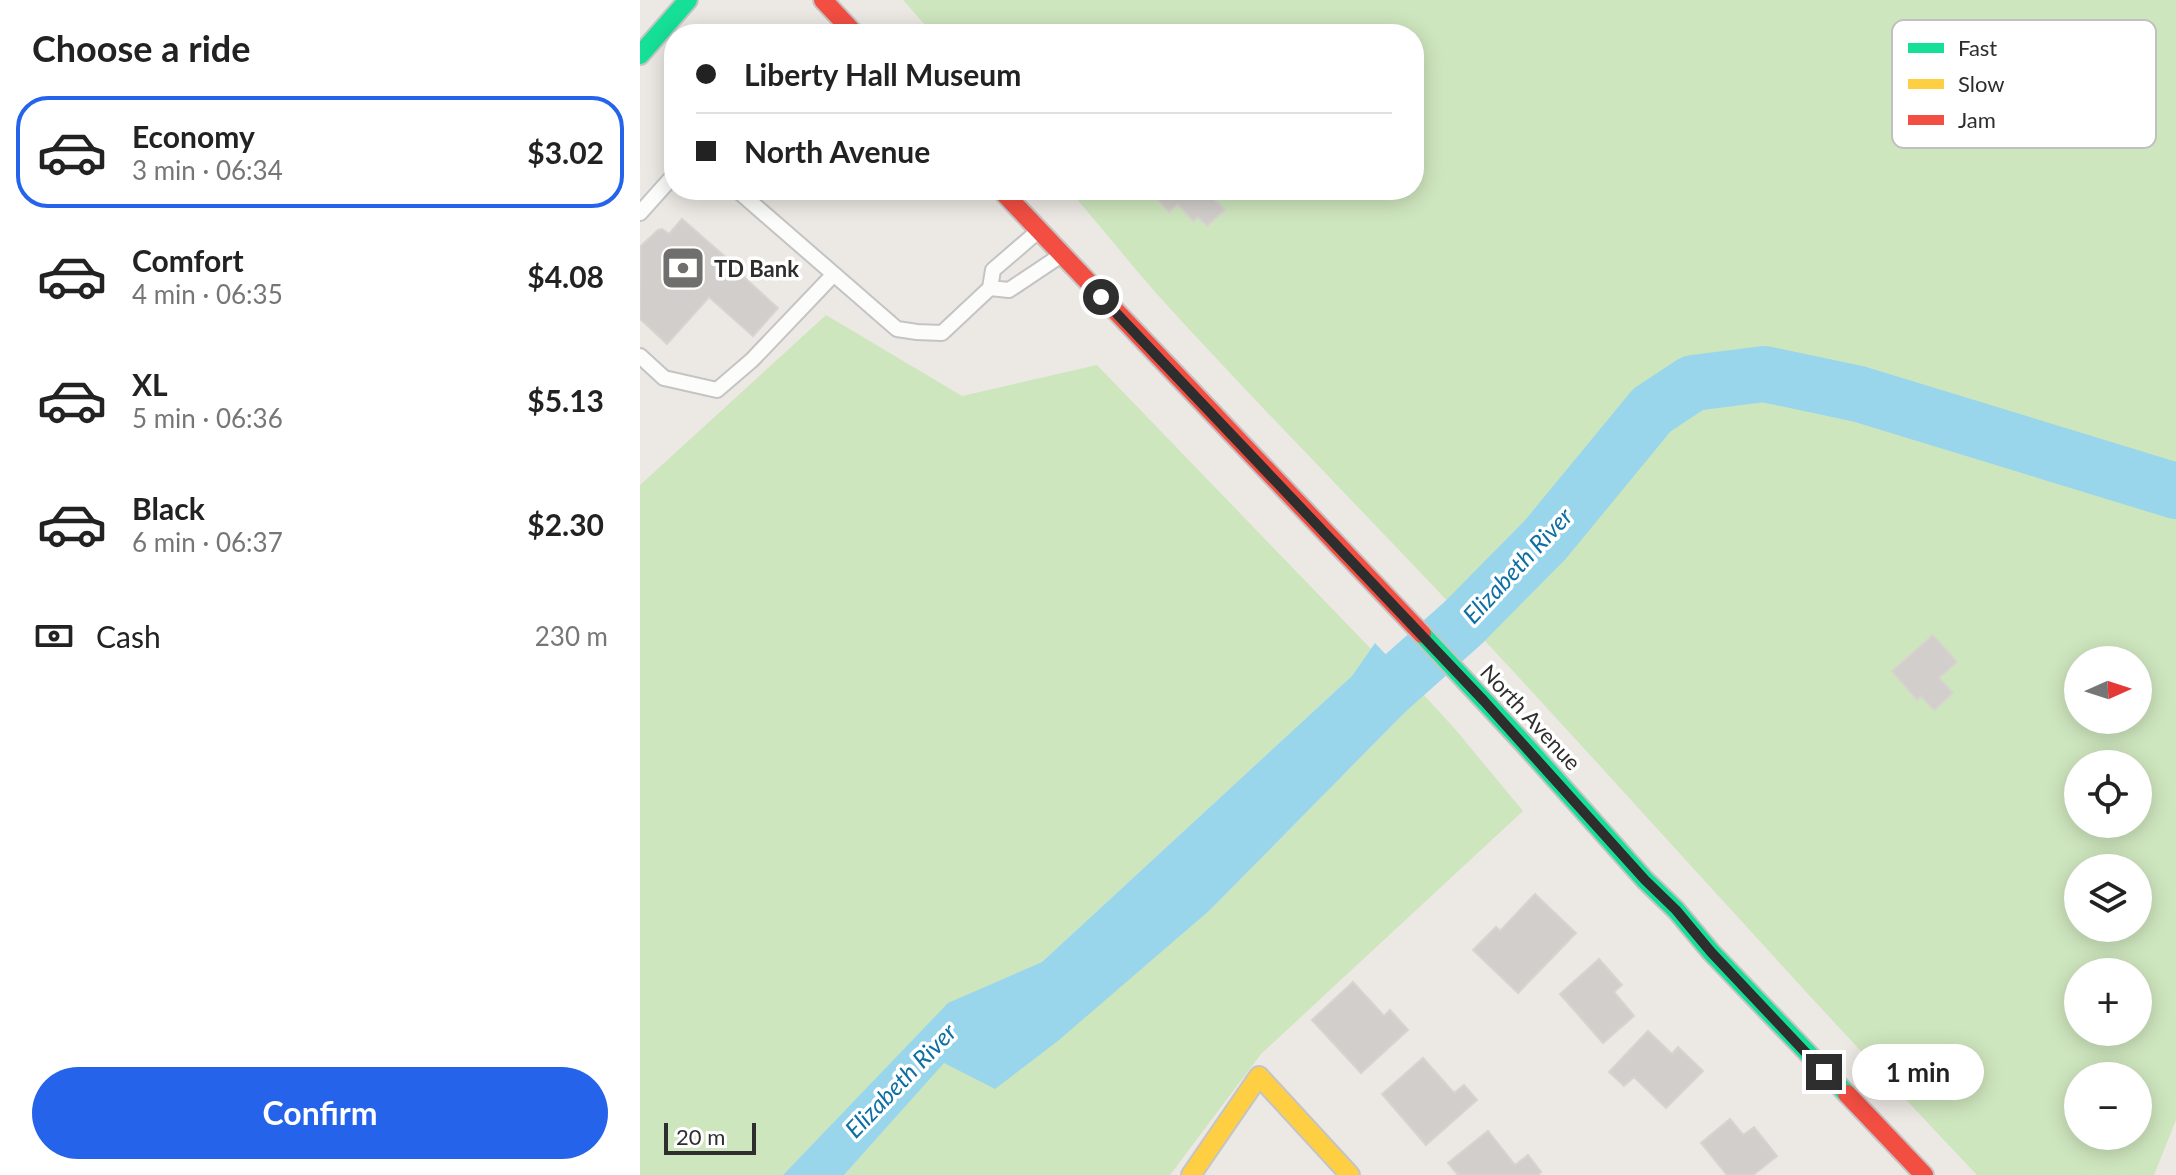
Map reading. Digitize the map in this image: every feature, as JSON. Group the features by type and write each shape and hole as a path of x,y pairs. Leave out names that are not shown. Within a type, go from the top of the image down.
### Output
{"main road":[{"path":"667,24 688,0"},
{"path":"823,0 846,24"},
{"path":"640,55 664,28"},
{"name":"North Avenue","path":"1010,200 1367,576 1722,963 1924,1175"},
{"path":"1191,1175 1259,1076 1350,1175"}],"lane":[{"path":"640,213 664,186"},
{"path":"749,200 897,329 917,332 942,333 990,288 993,270 1039,231"},
{"path":"990,288 1009,290 1061,255"},
{"path":"640,356 664,378 717,390 752,360 834,274"}],"green space":[{"path":"903,0 2176,0 2176,1120 2154,1175 1977,1175 1468,623 1200,341 1077,200 1424,200 1424,24 924,24"},
{"path":"826,315 962,396 1097,365 1371,649 1352,676 1042,962 948,1004 783,1175 640,1175 640,485"},
{"path":"1423,694 1523,811 1261,1054 1170,1175 844,1175 944,1062 1210,910"}],"water":[{"path":"1375,643 1423,694 1210,910 1059,1040 995,1089 944,1063 844,1175 783,1175 948,1003 1042,962 1352,676"}],"building":[{"path":"1158,200 1215,200 1225,210 1207,226 1198,217 1193,221 1178,204 1169,212"},
{"path":"682,219 778,308 753,336 709,297 667,344 640,319 641,246 658,230 669,234"},
{"path":"1933,635 1957,662 1939,678 1953,693 1934,710 1921,696 1917,700 1892,671"},
{"path":"1535,894 1576,933 1518,993 1473,950 1496,927 1500,931"},
{"path":"1599,959 1622,985 1614,992 1634,1016 1603,1043 1560,994"},
{"path":"1353,982 1384,1016 1390,1010 1408,1030 1361,1073 1312,1020"},
{"path":"1648,1031 1672,1054 1678,1047 1703,1071 1666,1108 1634,1077 1624,1086 1609,1072"},
{"path":"1423,1058 1454,1093 1464,1085 1477,1100 1426,1145 1382,1094"},
{"path":"1730,1119 1743,1135 1754,1127 1777,1156 1753,1175 1727,1175 1701,1143"},
{"path":"1488,1131 1515,1165 1528,1155 1541,1172 1538,1175 1458,1175 1448,1163"}],"waterway":[{"name":"Elizabeth River","path":"1346,727 1463,623 1545,540 1652,410 1693,383 1764,374 1859,394 2176,491"}],"traffic: fast":[{"path":"667,24 688,0"},
{"path":"640,55 664,28"},
{"path":"1422,634 1711,952 1847,1094"}],"traffic: slow":[{"path":"1191,1175 1259,1076 1350,1175"}],"traffic: jam":[{"path":"823,0 846,24"},
{"path":"1010,200 1422,634"},
{"path":"1847,1094 1924,1175"}],"place":[{"name":"TD Bank","path":"683,268"}],"route":[{"path":"1101,297 1484,701 1824,1072"}]}
